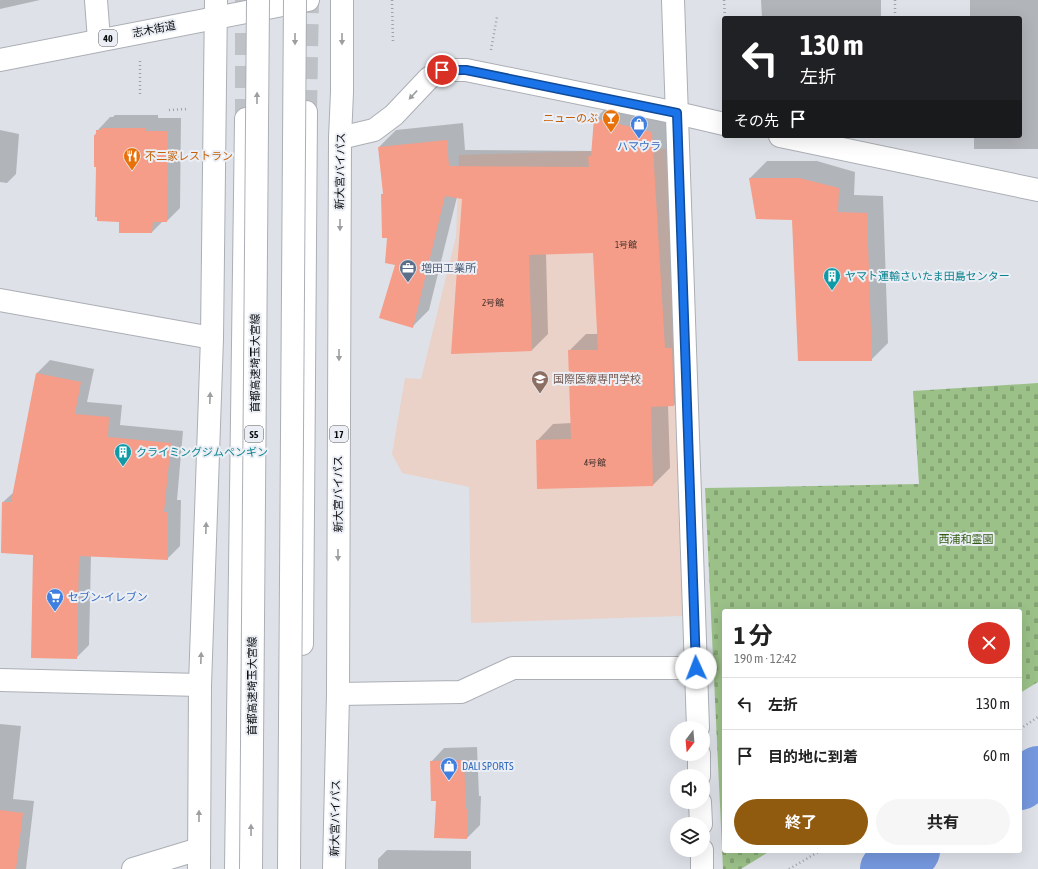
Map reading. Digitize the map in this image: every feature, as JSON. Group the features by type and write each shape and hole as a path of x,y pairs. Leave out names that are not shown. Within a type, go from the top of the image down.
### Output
{"main road":[{"path":"96,0 99,40"},
{"name":"首都高速埼玉大宮線","path":"250,869 258,0"},
{"path":"289,869 295,0"},
{"name":"志木街道","path":"0,60 99,40 216,9 308,0"},
{"name":"新大宮バイパス","path":"334,869 338,694 340,138 342,92 342,0"},
{"path":"673,0 698,721"},
{"path":"133,869 199,859 200,685 212,338 216,9"},
{"path":"340,138 374,130 394,115 429,78 442,70 466,70 722,124"},
{"path":"300,869 306,112"},
{"path":"236,869 246,119"},
{"path":"790,138 1038,190"},
{"path":"0,300 212,338"},
{"path":"338,694 461,692 513,668 696,668"},
{"path":"0,680 200,685"},
{"path":"702,857 702,869"}],"path":[{"path":"392,0 393,43"},
{"path":"724,0 725,16"},
{"path":"894,0 895,16"},
{"path":"493,39 497,17"},
{"path":"1022,728 1038,717"},
{"path":"789,869 817,853"}],"shaded area":[{"name":"国際医療専門学校","path":"666,149 678,409 683,616 471,623 469,487 402,473 392,454 405,378 421,379 456,236 459,155"}],"green space":[{"name":"西浦和霊園","path":"1038,383 1038,682 1022,692 1022,609 722,609 722,848 705,488 919,484 913,391"},
{"name":"西浦和霊園","path":"722,853 767,853 741,869 723,869"}],"building":[{"path":"594,118 652,132 665,348 672,348 674,406 651,407 653,486 537,489 536,440 571,439 568,350 598,350 593,253 529,255 532,351 451,354 462,199 445,196 413,328 379,318 395,265 385,263 387,238 382,238 381,194 383,194 378,147 447,140 449,166 589,167 588,156 591,156"},
{"path":"101,128 145,128 145,131 168,131 167,222 153,222 152,233 119,233 119,222 97,221 97,217 95,217 96,167 94,167 94,135 96,135 96,130 101,130"},
{"name":"ヤマト運輸さいたま田島センター","path":"749,178 799,178 839,188 838,212 867,213 872,361 798,361 792,220 756,219"},
{"path":"36,373 81,382 75,414 109,417 108,437 171,443 164,512 168,512 168,560 79,556 77,659 31,658 33,555 1,553 2,502 11,502"},
{"path":"464,760 466,809 468,809 467,839 434,838 436,801 431,801 430,761"},
{"path":"0,810 23,813 16,869 0,869"}],"waterway":[{"path":"1022,783 1038,772"},
{"path":"886,869 911,853"}],"tunnel":[{"path":"246,0 246,119"},
{"path":"306,112 308,0"}],"place":[{"name":"ニューのぶ","path":"611,133"},
{"name":"ハマウラ","path":"639,139"},
{"name":"不二家レストラン","path":"132,171"},
{"name":"増田工業所","path":"408,283"},
{"name":"ヤマト運輸さいたま田島センター","path":"832,291"},
{"name":"国際医療専門学校","path":"540,394"},
{"name":"クライミングジムペンギン","path":"123,467"},
{"name":"セブン-イレブン","path":"55,612"},
{"name":"DALI SPORTS","path":"449,781"}],"route":[{"path":"442,70 466,70 677,113 696,668"}]}
